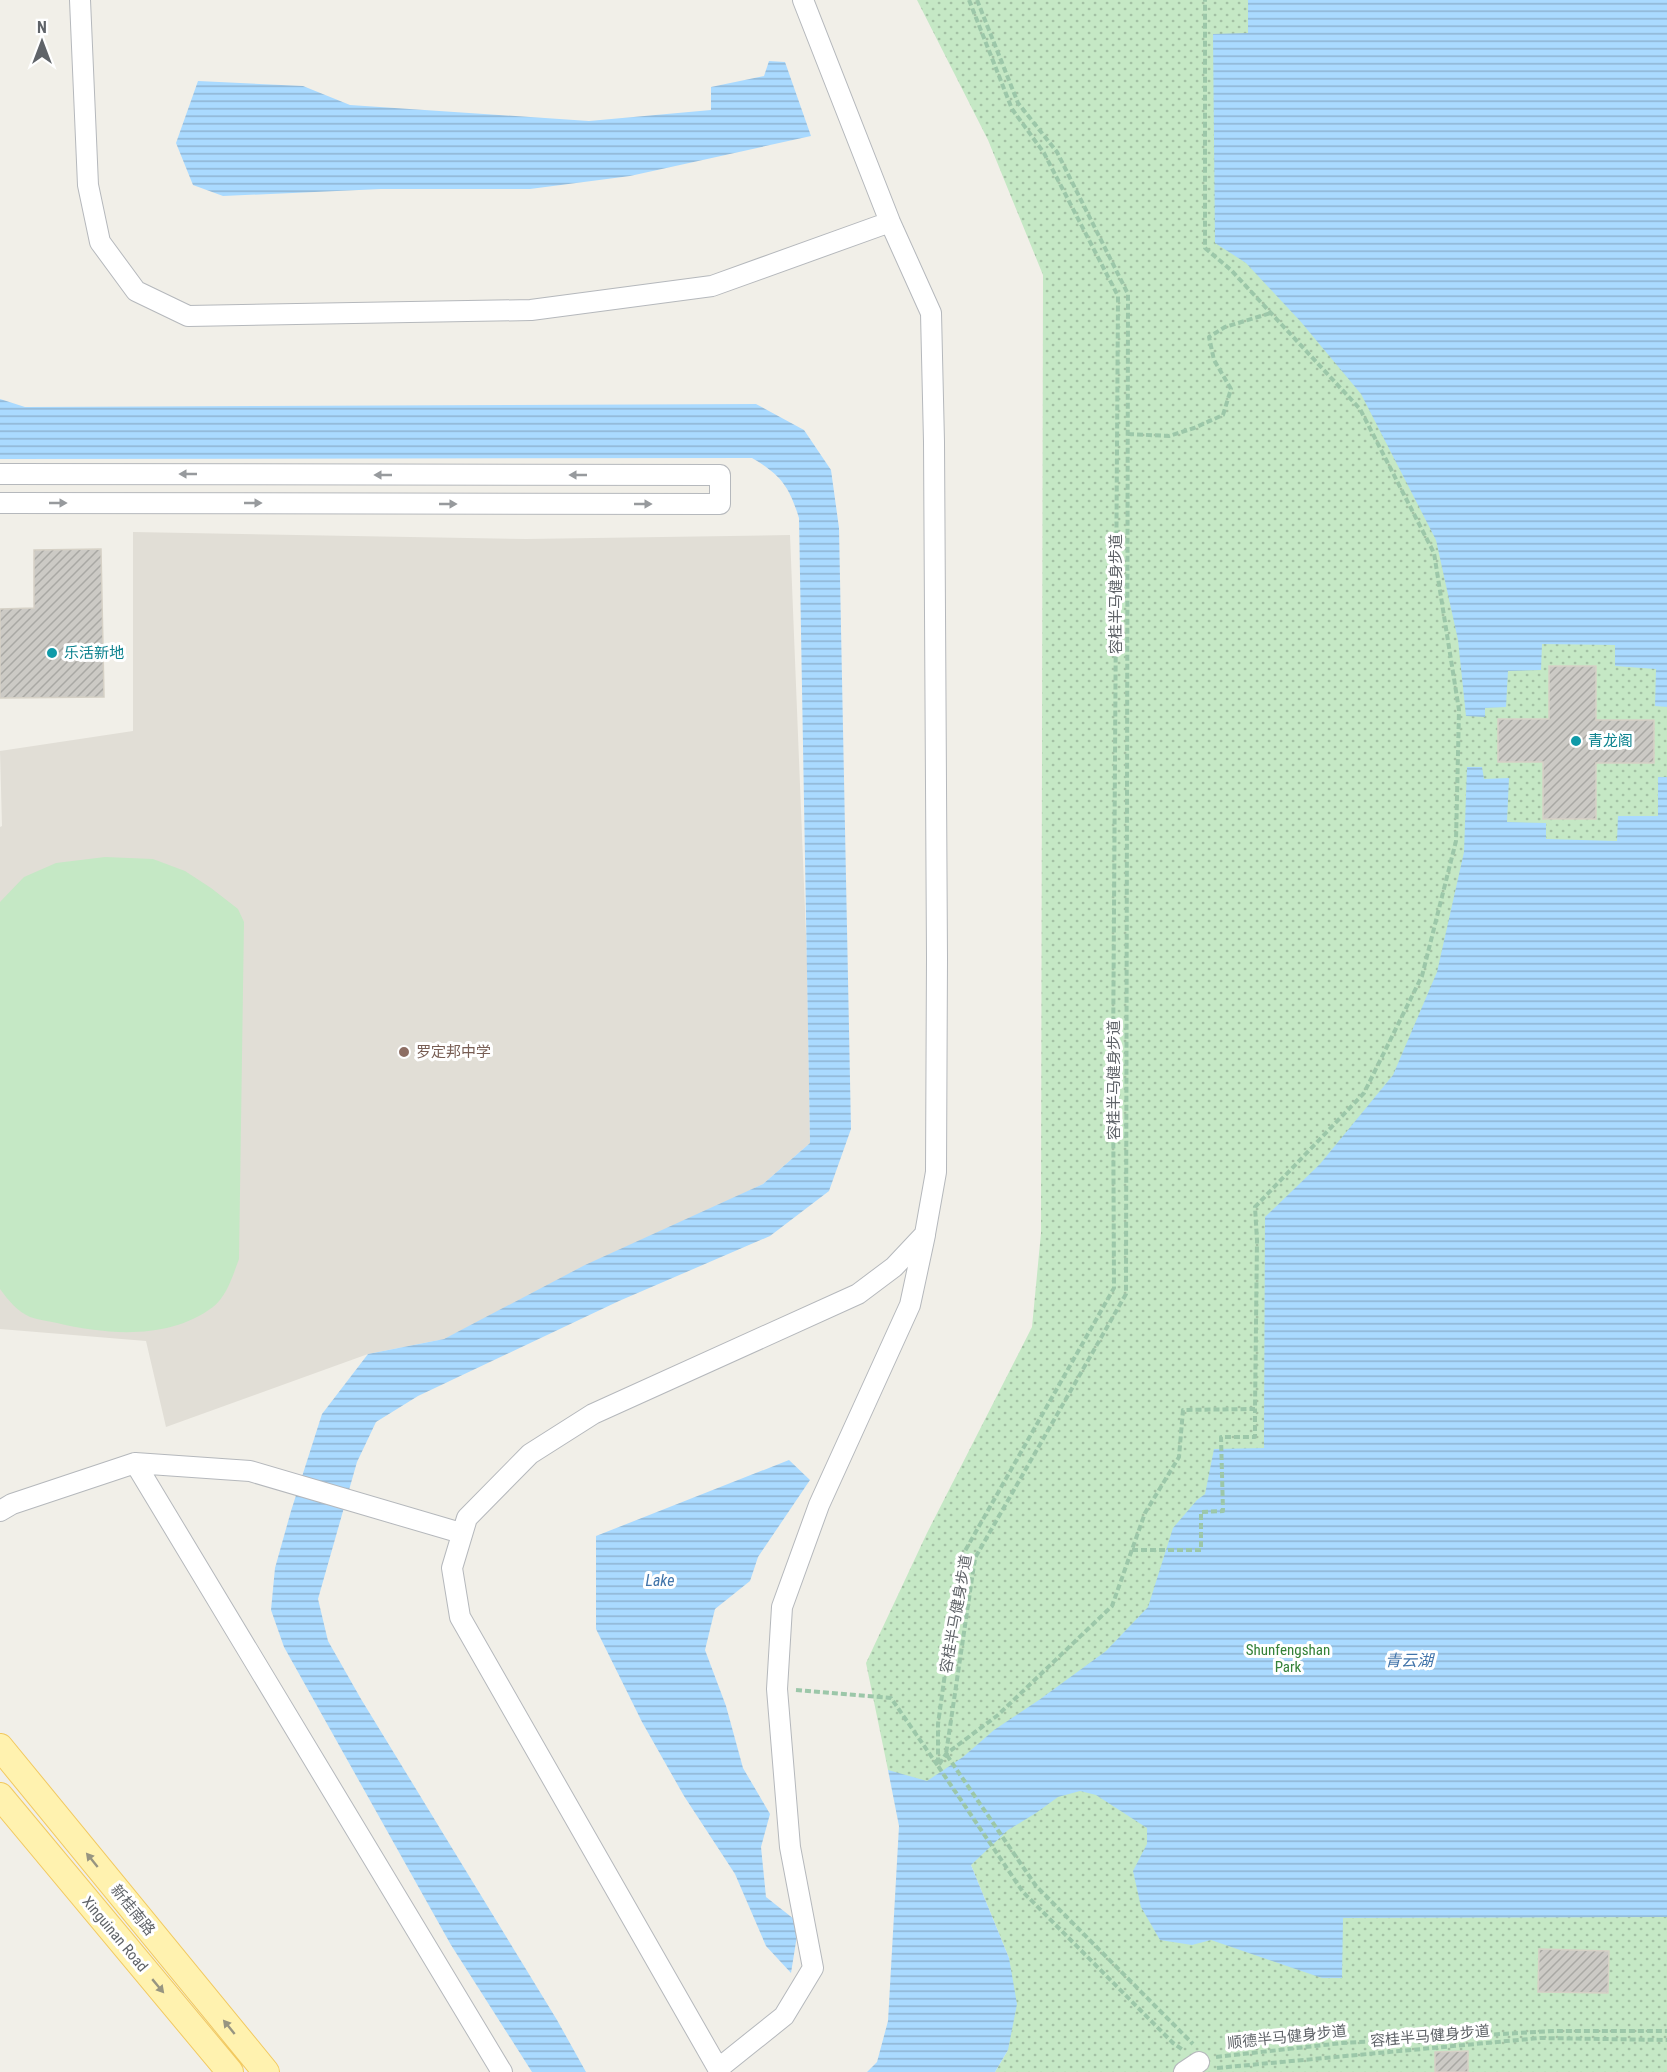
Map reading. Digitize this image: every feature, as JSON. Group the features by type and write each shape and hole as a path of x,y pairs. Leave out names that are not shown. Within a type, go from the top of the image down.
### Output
{"main road":[{"name":"新桂南路","path":"0,1747 267,2072"},
{"name":"Xinguinan Road","path":"0,1796 221,2069"}],"street":[{"path":"80,0 88,185 100,242 136,291 188,316 531,310 712,286 890,222"},
{"path":"803,0 890,222 931,313 937,958 936,1172 925,1234 910,1305 819,1505 782,1607 777,1689 790,1847 813,1968 784,2016 719,2070 460,1617 452,1568 467,1518 530,1454 593,1414 858,1294 894,1267 925,1234"},
{"path":"0,474 720,475 720,504 0,503"},
{"path":"0,1511 12,1504 135,1463 250,1471 461,1533"},
{"path":"135,1463 502,2072"}],"path":[{"path":"938,1766 938,1724 961,1558 1114,1288 1113,1065 1118,296 1044,153 1012,109 969,0"},
{"name":"容桂半马健身步道","path":"946,1754 975,1558 1126,1294 1128,294 1058,152 1018,104 977,0"},
{"path":"1132,1550 1201,1550 1201,1512 1223,1511 1221,1437 1255,1437 1257,1240 1255,1207 1364,1093 1422,976 1456,841 1459,710 1434,554 1360,409 1231,270 1205,248 1205,0"},
{"path":"1128,434 1168,436 1194,428 1223,415 1231,389 1214,360 1209,338 1226,327 1271,313"},
{"path":"938,1766 946,1754 998,1715 1112,1606 1145,1513 1179,1457 1183,1410 1255,1409"},
{"path":"777,1689 891,1698 1023,1892 1196,2064"},
{"path":"946,1754 1036,1886 1196,2064"},
{"name":"顺德半马健身步道","path":"1196,2064 1342,2043 1554,2031 1667,2031"},
{"name":"容桂半马健身步道","path":"1196,2064 1207,2069 1540,2038 1667,2040"}],"shaded area":[{"name":"罗定邦中学","path":"133,532 526,539 790,535 807,960 810,1143 763,1184 444,1339 368,1354 166,1427 146,1341 0,1329 0,827 2,826 0,751 133,731"}],"green space":[{"name":"Shunfengshan Park","path":"917,0 1667,0 1667,2072 995,2072 1008,2050 1009,1958 971,1865 888,1770 866,1663 927,1533 1032,1327 1041,1233 1043,275 988,140"},
{"path":"105,857 153,859 185,871 238,909 244,922 239,1259 226,1291 213,1307 196,1318 177,1325 138,1332 97,1330 30,1317 17,1308 0,1289 0,902 24,877 56,863"}],"water":[{"path":"1248,0 1667,0 1667,707 1655,706 1656,669 1615,666 1615,645 1542,644 1541,670 1508,671 1506,707 1485,708 1485,717 1466,716 1458,640 1436,540 1361,394 1301,322 1246,263 1215,243 1213,34 1248,33"},
{"path":"769,61 785,62 811,136 630,176 530,189 381,189 223,196 193,185 176,143 198,81 303,86 350,105 589,121 711,110 711,87 764,76"},
{"path":"0,399 25,407 756,404 804,430 831,470 839,528 851,1129 829,1191 770,1236 619,1301 418,1396 376,1422 357,1462 318,1599 328,1641 557,2020 586,2072 532,2072 451,1945 284,1647 271,1610 275,1568 322,1414 368,1354 444,1339 585,1265 763,1184 810,1143 799,518 783,482 752,458 0,459"},
{"name":"青云湖","path":"1467,767 1482,767 1484,779 1509,778 1507,822 1546,823 1546,839 1617,841 1618,816 1658,816 1658,777 1667,777 1667,1917 1343,1918 1342,1978 1322,1978 1211,1940 1192,1945 1160,1940 1141,1907 1133,1871 1147,1844 1147,1828 1096,1795 1080,1791 1058,1797 1008,1830 971,1865 1009,1958 1017,2004 1008,2050 995,2072 867,2072 877,2062 888,2021 899,1826 888,1770 927,1781 963,1757 994,1730 1106,1651 1148,1607 1173,1528 1205,1494 1214,1449 1264,1448 1265,1217 1320,1164 1393,1075 1437,972 1464,852"},
{"name":"Lake","path":"789,1460 810,1480 758,1557 750,1581 715,1609 705,1650 726,1706 743,1768 770,1814 761,1847 766,1897 799,1923 791,1973 766,1946 735,1874 684,1796 642,1722 596,1629 596,1536"}],"building":[{"name":"乐活新地","path":"101,549 104,697 0,698 0,609 34,608 34,550"},
{"name":"青龙阁","path":"1549,666 1596,666 1596,720 1654,720 1654,763 1596,763 1596,819 1543,819 1543,762 1498,762 1498,719 1549,719"},
{"path":"1539,1949 1609,1951 1608,1993 1538,1992"},
{"path":"1468,2051 1468,2072 1435,2072 1435,2052"}],"place":[{"name":"乐活新地","path":"52,653"},
{"name":"青龙阁","path":"1576,741"},
{"name":"罗定邦中学","path":"404,1052"}]}
